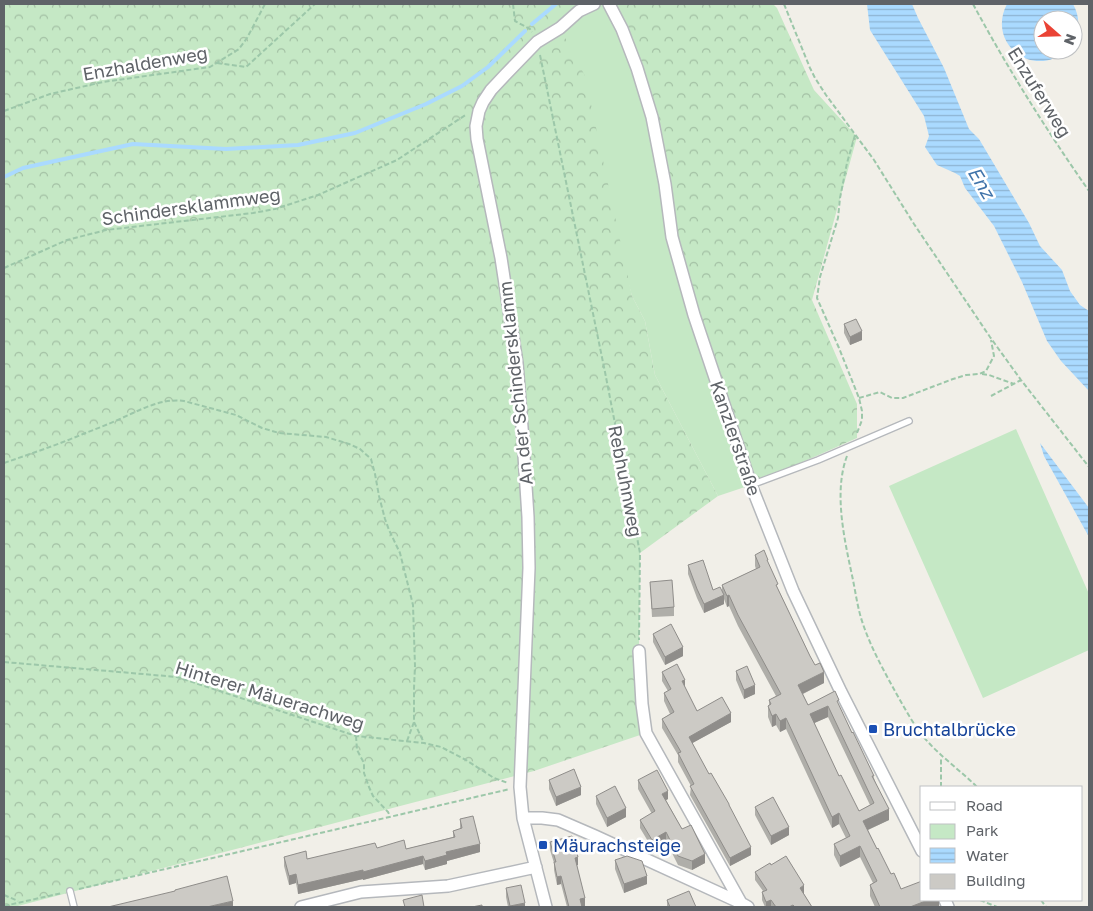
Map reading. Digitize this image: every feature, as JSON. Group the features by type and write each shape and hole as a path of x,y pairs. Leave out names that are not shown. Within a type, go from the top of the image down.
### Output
{"street":[{"name":"An der Schindersklamm","path":"546,907 523,818 520,787 528,568 528,517 517,363 501,258 476,139 476,126 483,102 506,74 537,42 560,28 579,11 594,4"},
{"name":"Kanzlerstraße","path":"609,4 622,28 652,117 666,184 672,237 694,315 751,485 793,591 840,692 920,847"},
{"path":"639,651 642,704 646,732 745,905"},
{"path":"523,818 558,820 745,905"},
{"path":"301,907 361,892 448,886 536,867"}],"lane":[{"path":"751,485 818,460 909,421"},
{"path":"70,891 74,907"}],"path":[{"name":"Enzhaldenweg","path":"4,111 50,94 103,82 210,67 238,49 247,38 265,4"},
{"path":"216,63 246,67 315,4"},
{"path":"512,4 515,21 530,29 537,42"},
{"path":"784,4 815,78 826,95 874,160 914,224 990,337 1089,467"},
{"name":"Enzuferweg","path":"973,4 1015,79 1089,192"},
{"name":"Rebhuhnweg","path":"537,42 606,372 640,553 639,651"},
{"name":"Schindersklammweg","path":"4,268 67,240 106,230 275,209 318,195 397,160 468,113"},
{"path":"855,135 847,163 838,218 820,278 817,298 859,398 862,411 862,420 842,473 841,501 847,547 863,625 881,665 921,734 942,756 976,786"},
{"path":"979,374 986,370 994,356 990,337"},
{"path":"859,398 880,392 892,398 903,398 966,375 989,375 1014,384"},
{"path":"990,396 1021,380"},
{"path":"4,463 63,443 152,405 175,400 236,415 262,428 278,433 326,437 360,449 371,459 388,530 400,553 413,605 414,722 406,741"},
{"name":"Hinterer Mäuerachweg","path":"4,662 177,677 356,736 424,743 441,747 494,778 520,787"},
{"path":"414,722 424,743"},
{"path":"356,736 357,750 364,763 364,774 369,787 390,816"},
{"path":"941,786 942,756"},
{"path":"4,906 520,787"},
{"path":"4,895 21,902"},
{"path":"982,901 997,907"}],"green space":[{"path":"4,4 594,4 560,28 585,76 632,296 645,321 655,375 718,496 640,553 639,651 646,733 534,771 14,907 4,907"},
{"path":"594,4 609,4 622,29 751,485 718,496 655,375 645,321 632,296 560,28"},
{"path":"609,4 773,4 777,8 814,90 857,137 812,300 857,404 857,438 751,485 694,315 652,117"},
{"path":"1016,429 1089,594 1089,650 983,698 889,486"}],"water":[{"name":"Enz","path":"867,4 912,4 944,68 969,129 979,139 1029,223 1040,246 1062,270 1070,291 1080,305 1089,311 1089,391 1061,361 1047,341 1022,282 994,226 965,188 960,176 937,165 925,147 929,136 924,116 870,30"},
{"path":"1007,4 1073,4 1075,10 1033,10 1033,60 1017,53 1008,44 1003,32 1002,19"},
{"path":"1040,443 1089,508 1089,537 1044,456"}],"building":[{"path":"856,319 862,331 850,337 844,324"},
{"path":"764,550 778,584 776,585 810,656 815,665 820,663 824,672 798,685 808,705 835,691 839,700 837,701 889,809 863,821 891,874 894,873 901,889 920,882 920,901 925,901 910,907 880,907 870,885 877,881 860,846 840,856 834,844 850,836 839,813 832,817 786,718 780,721 776,714 772,716 768,706 771,704 769,700 781,694 722,585 760,567 755,555","holes":["828,706 874,803 859,811 841,775 839,776 810,714"]},
{"path":"703,560 713,590 720,587 724,595 704,604 688,565"},
{"path":"672,580 674,607 652,609 650,582"},
{"path":"671,624 683,647 665,657 653,634"},
{"path":"677,664 685,680 682,681 697,711 722,697 731,713 689,737 709,774 711,773 729,804 751,847 730,858 690,786 694,784 678,753 681,752 662,719 674,712 664,693 671,689 662,672"},
{"path":"747,666 755,685 744,690 736,671"},
{"path":"574,769 581,787 556,797 549,780"},
{"path":"657,770 668,791 662,794 682,829 691,825 705,854 692,861 678,856 666,832 652,840 640,820 655,811 638,780"},
{"path":"615,786 626,808 607,818 596,796"},
{"path":"773,797 789,827 771,836 755,807"},
{"path":"473,816 480,844 446,852 447,855 425,861 423,856 363,872 363,870 298,885 296,874 289,876 284,857 306,851 307,859 375,843 377,848 404,840 406,849 455,837 453,831 462,828 460,819"},
{"path":"572,836 578,857 575,858 585,898 580,899 582,907 569,907 561,876 557,877 554,862 556,862 550,842"},
{"path":"627,856 642,861 647,876 624,884 615,860"},
{"path":"786,856 804,885 800,888 812,907 795,907 793,905 789,907 776,907 771,900 766,902 762,892 767,890 755,872"},
{"path":"227,876 233,901 207,907 108,907 175,891"},
{"path":"521,885 525,903 510,906 506,888"},
{"path":"689,891 696,907 670,907 667,900"},
{"path":"422,895 424,907 405,907 403,900"}],"waterway":[{"path":"532,24 556,4"},
{"path":"4,177 23,168 133,144 226,149 298,145 355,133 426,104 462,86 488,67 525,31"}],"place":[{"name":"Bruchtalbrücke","path":"873,729"},
{"name":"Mäurachsteige","path":"543,845"}]}
